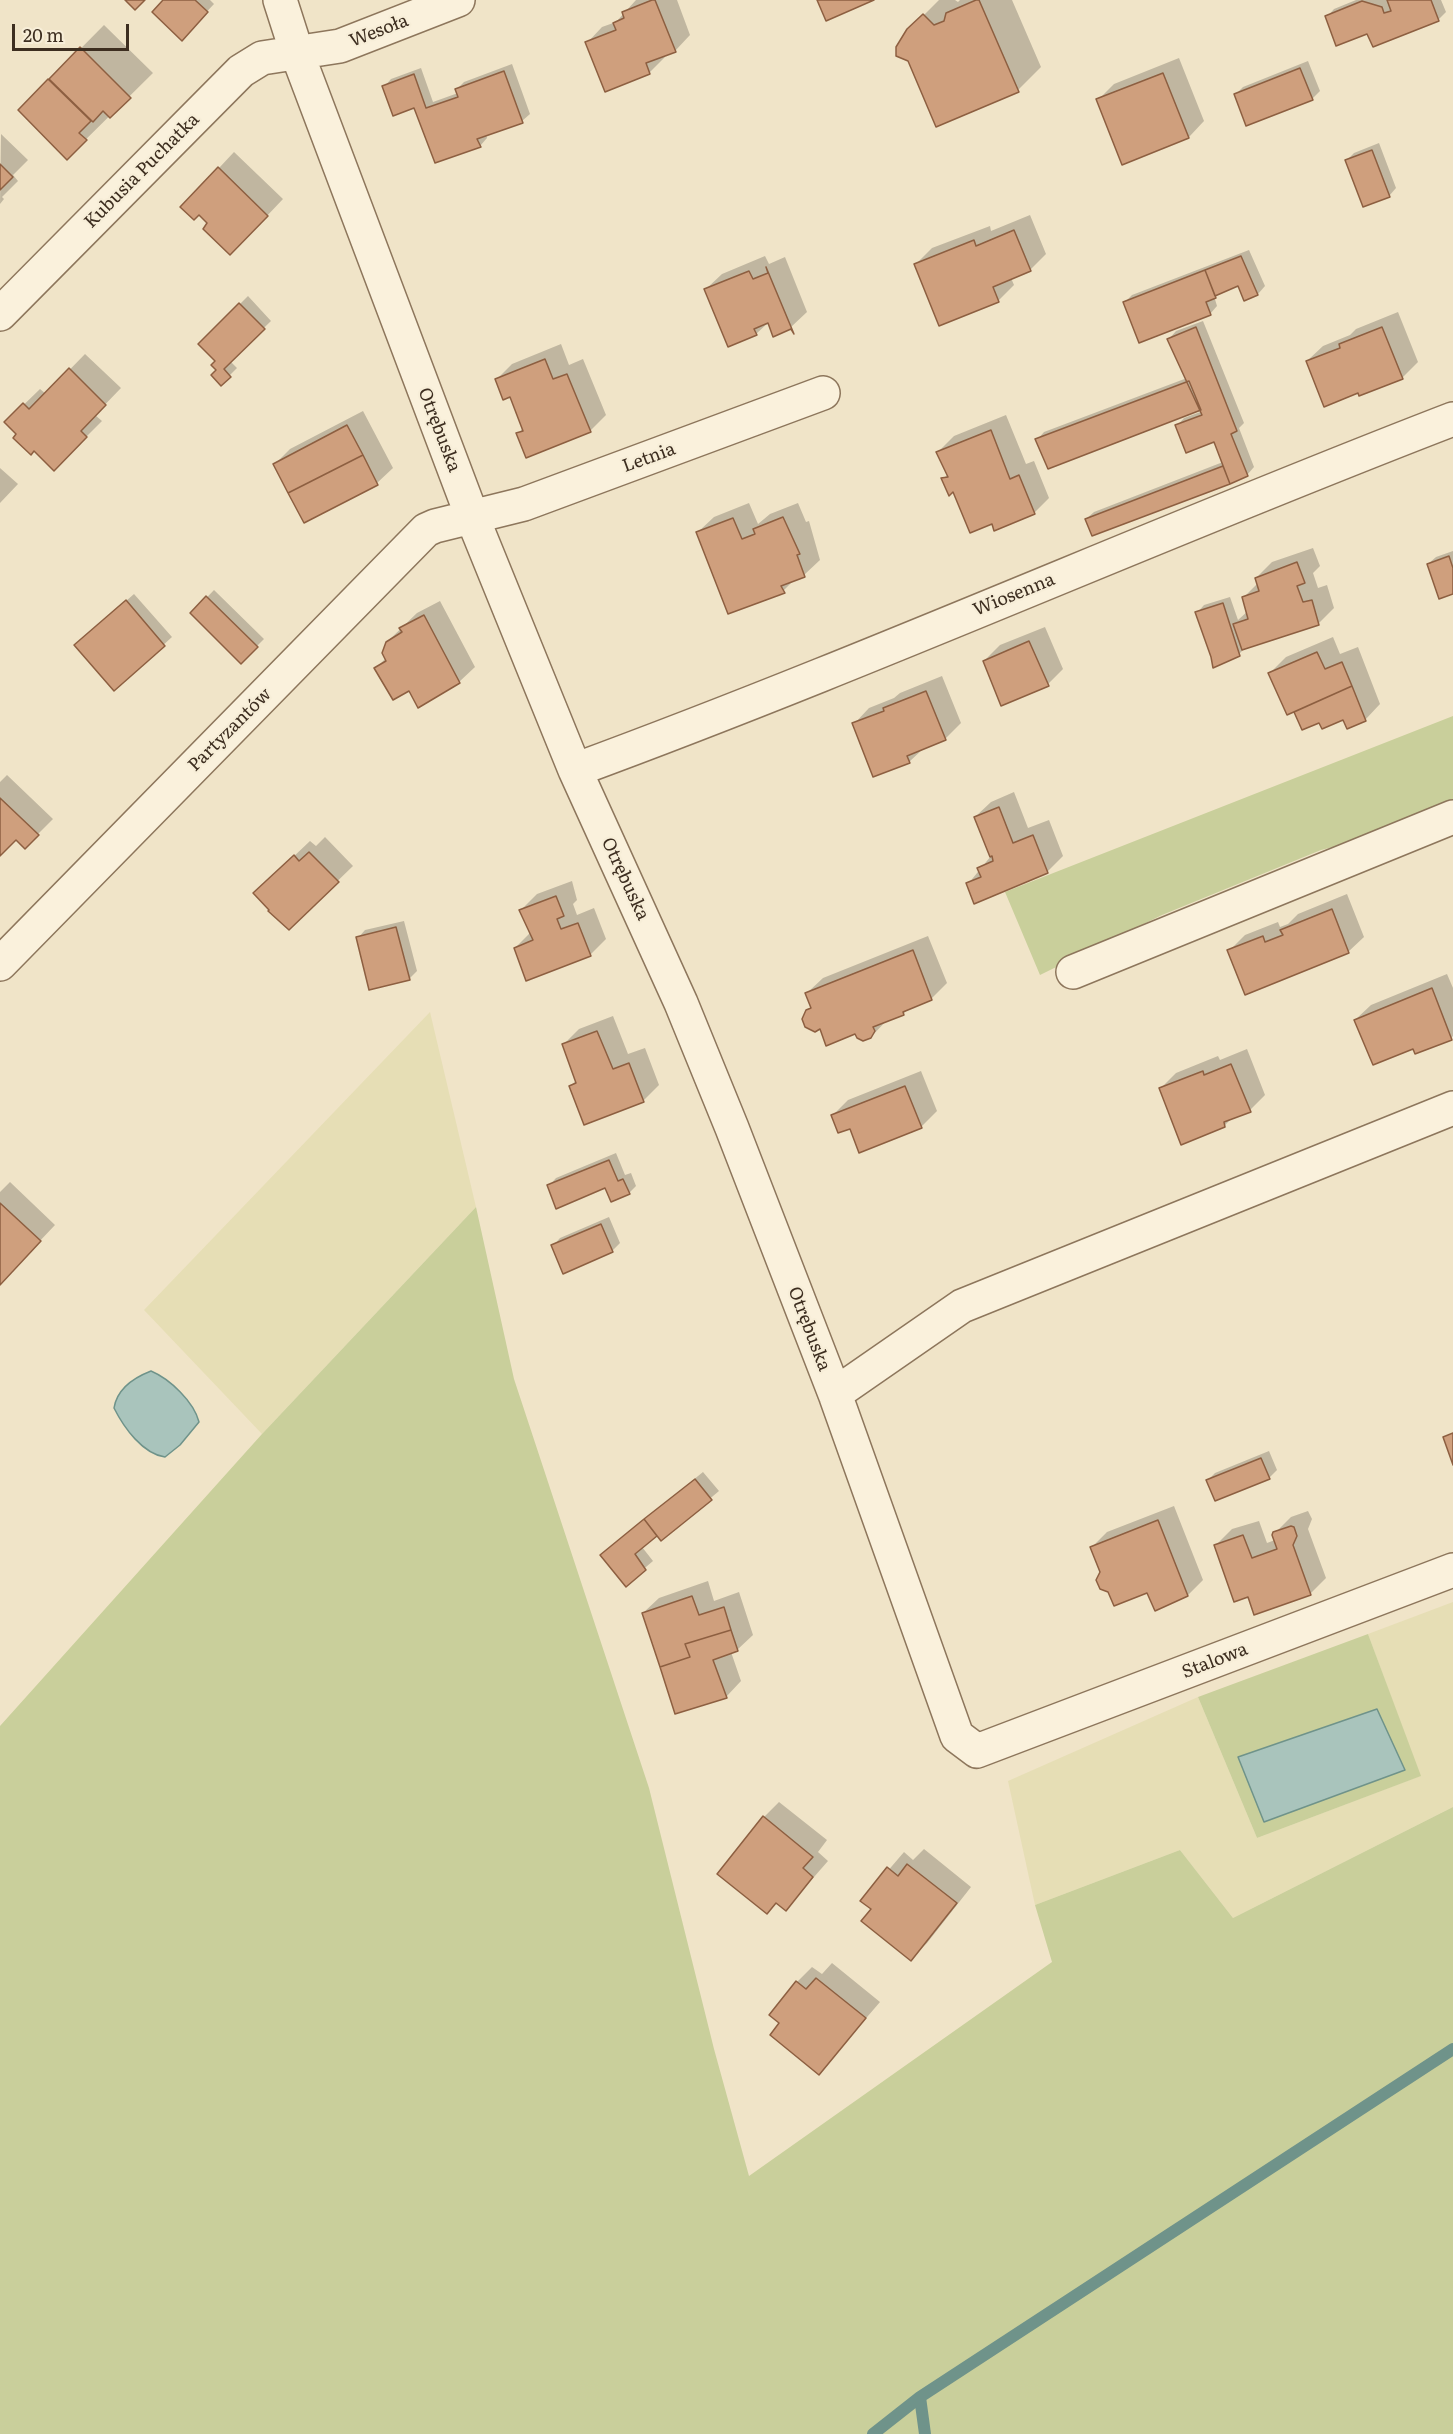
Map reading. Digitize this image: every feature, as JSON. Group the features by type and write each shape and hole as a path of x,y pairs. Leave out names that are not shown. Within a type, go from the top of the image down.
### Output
{"street":[{"name":"Otrębuska","path":"280,0 297,53 473,519 575,770 681,1003 834,1394 957,1736 977,1751"},
{"name":"Wesoła","path":"297,53 340,46 458,0"},
{"name":"Kubusia Puchatka","path":"0,314 241,70 262,58 297,53"},
{"name":"Letnia","path":"473,519 524,504 823,393"},
{"name":"Wiosenna","path":"575,770 709,720 1311,474 1453,419"},
{"name":"Partyzantów","path":"0,964 426,530 435,526 473,519"},
{"path":"1073,972 1453,817"},
{"path":"834,1394 963,1306 1453,1108"},
{"name":"Stalowa","path":"977,1751 1453,1570"}],"shaded area":[{"path":"430,1012 476,1207 262,1434 144,1310"},
{"path":"1453,1602 1453,1807 1233,1918 1180,1850 1035,1905 1008,1781 1198,1697 1257,1838 1420,1776 1368,1634"}],"green space":[{"path":"1453,716 1453,807 1380,835 1321,850 1162,915 1040,975 1005,892"},
{"path":"476,1207 514,1379 649,1788 714,2049 749,2176 1052,1962 1035,1905 1180,1850 1233,1918 1453,1807 1453,2434 0,2434 0,1726 262,1434"},
{"path":"1368,1634 1421,1776 1257,1838 1198,1697"}],"water":[{"path":"151,1371 166,1380 187,1399 199,1422 180,1445 165,1457 149,1451 135,1439 114,1408 119,1395 127,1385"},
{"path":"1377,1709 1405,1770 1264,1822 1238,1757"}],"building":[{"path":"125,0 145,0 135,10"},
{"path":"163,0 195,0 208,12 182,41 152,12"},
{"path":"655,0 676,52 646,63 650,74 605,92 585,42 616,30 613,23 624,18 622,12"},
{"path":"817,0 874,0 826,21"},
{"path":"979,0 1019,92 936,127 908,61 896,56 896,47 907,29 923,14 934,25 944,21 946,13"},
{"path":"1387,0 1431,0 1439,21 1373,47 1367,34 1336,46 1325,16 1362,1 1382,7 1384,13 1391,11"},
{"path":"80,47 131,98 110,118 103,111 93,122 49,79"},
{"path":"1300,68 1313,100 1246,126 1234,94"},
{"path":"504,71 523,123 477,139 481,147 435,163 414,108 393,116 382,86 414,74 426,108 458,97 455,89"},
{"path":"1163,73 1189,138 1122,165 1096,99"},
{"path":"48,79 91,121 79,133 87,140 67,160 18,110"},
{"path":"1372,150 1390,197 1363,207 1345,160"},
{"path":"0,164 13,177 0,190"},
{"path":"218,167 268,216 230,255 203,229 207,223 199,215 194,220 180,207"},
{"path":"1014,230 1031,271 993,287 999,302 939,326 914,264 974,240 976,246"},
{"path":"1241,256 1258,295 1244,301 1238,286 1215,296 1205,270"},
{"path":"766,267 794,334 791,329 773,337 768,323 754,329 757,335 728,347 704,289 749,271 753,279 768,273"},
{"path":"1205,270 1216,298 1206,302 1211,315 1139,343 1123,302"},
{"path":"239,303 265,329 224,369 231,377 221,386 211,375 216,370 211,365 215,361 198,344"},
{"path":"1196,327 1237,431 1231,434 1248,476 1230,484 1214,442 1186,453 1175,425 1202,415 1167,339"},
{"path":"1382,327 1403,379 1359,396 1358,393 1324,407 1306,361 1340,348 1339,344"},
{"path":"545,359 553,379 567,374 591,432 526,458 516,433 523,431 510,397 503,400 495,379"},
{"path":"69,368 106,405 81,431 87,437 54,471 34,451 31,455 13,438 16,434 4,422 23,403 29,409"},
{"path":"1189,381 1201,410 1048,469 1035,439"},
{"path":"347,425 363,455 288,493 273,464"},
{"path":"991,430 1010,479 1019,475 1035,514 994,531 992,524 970,533 953,492 949,496 941,478 948,477 936,452"},
{"path":"363,455 378,485 304,523 288,493"},
{"path":"1223,466 1230,484 1092,536 1085,519"},
{"path":"783,517 800,554 797,555 805,577 781,586 785,593 728,614 696,532 733,518 742,539 755,534 753,529"},
{"path":"1449,556 1453,568 1453,594 1439,599 1427,564"},
{"path":"1297,562 1305,583 1297,586 1303,602 1312,600 1319,625 1242,650 1233,624 1248,619 1242,597 1259,591 1255,578"},
{"path":"206,596 258,647 241,664 190,613"},
{"path":"126,600 165,646 114,691 74,645"},
{"path":"1223,603 1240,656 1213,668 1195,612"},
{"path":"424,615 460,683 418,708 409,691 393,700 374,668 386,661 382,653 386,642 402,632 399,628"},
{"path":"1029,641 1049,686 1001,706 983,661"},
{"path":"1317,652 1325,669 1342,662 1352,686 1287,715 1268,673"},
{"path":"1352,686 1366,721 1347,729 1343,720 1322,729 1319,723 1302,730 1294,712"},
{"path":"926,691 946,740 907,756 910,763 873,777 852,723"},
{"path":"0,798 39,835 25,849 16,840 0,856"},
{"path":"999,807 1013,843 1033,835 1048,873 974,904 966,883 981,877 977,868 993,861 974,817"},
{"path":"309,852 339,882 289,930 268,911 253,893 294,855 299,861"},
{"path":"556,896 564,916 557,919 561,929 578,923 591,956 526,981 514,948 533,940 519,910"},
{"path":"1332,909 1349,953 1245,995 1227,950 1263,936 1265,942 1283,935 1280,930"},
{"path":"396,927 410,980 369,990 356,937"},
{"path":"913,950 932,1000 903,1012 904,1015 873,1027 875,1031 871,1038 863,1041 855,1034 826,1046 820,1029 815,1032 805,1027 802,1019 806,1010 811,1008 805,993"},
{"path":"1432,988 1452,1040 1415,1054 1413,1049 1373,1065 1354,1020"},
{"path":"597,1031 613,1069 629,1063 644,1102 584,1125 569,1086 576,1083 562,1044"},
{"path":"1231,1064 1251,1112 1224,1122 1225,1127 1181,1145 1159,1088 1203,1071 1204,1075"},
{"path":"905,1086 922,1128 859,1153 850,1129 838,1133 831,1115"},
{"path":"609,1160 618,1181 623,1179 630,1194 611,1202 605,1188 556,1209 547,1185"},
{"path":"0,1203 41,1241 0,1285"},
{"path":"601,1224 613,1252 563,1274 551,1245"},
{"path":"1453,1433 1453,1465 1443,1437"},
{"path":"1261,1458 1270,1479 1215,1501 1206,1480"},
{"path":"695,1479 712,1500 661,1541 644,1519"},
{"path":"644,1519 657,1536 635,1554 646,1570 626,1587 600,1555"},
{"path":"1158,1520 1188,1596 1155,1611 1147,1593 1114,1606 1108,1592 1100,1589 1096,1580 1100,1572 1090,1547"},
{"path":"1294,1527 1297,1536 1293,1545 1311,1595 1254,1615 1248,1597 1234,1602 1214,1545 1243,1535 1252,1558 1277,1549 1273,1532"},
{"path":"692,1596 699,1615 724,1607 731,1630 685,1644 690,1657 660,1667 642,1613"},
{"path":"731,1630 738,1651 713,1660 727,1698 675,1714 660,1667 690,1657 685,1644"},
{"path":"763,1816 813,1857 803,1868 813,1877 786,1911 776,1903 767,1914 717,1874"},
{"path":"907,1864 957,1903 911,1961 861,1921 871,1909 860,1901 887,1867 898,1876"},
{"path":"816,1978 866,2018 819,2075 770,2035 779,2023 769,2015 796,1981 806,1989"}],"waterway":[{"path":"925,2434 920,2397 1453,2049"},
{"path":"873,2434 920,2397"}]}
